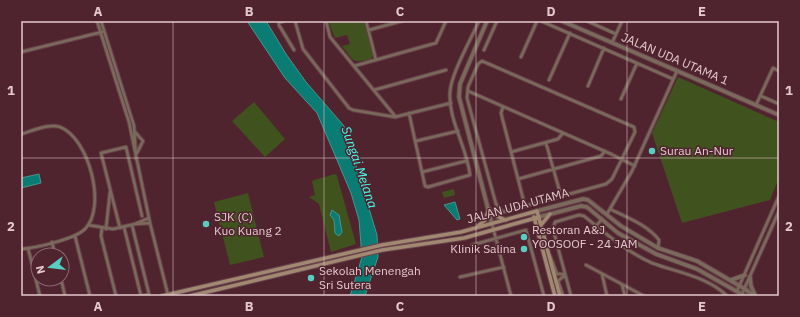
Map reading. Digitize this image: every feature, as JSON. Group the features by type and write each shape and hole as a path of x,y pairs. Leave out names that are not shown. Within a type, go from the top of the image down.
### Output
{"main road":[{"path":"476,228 485,220 488,210 496,216 506,220"},
{"path":"537,211 561,296"},
{"name":"JALAN UDA UTAMA","path":"162,296 382,245 476,228 537,211"},
{"path":"532,212 555,296"},
{"path":"541,225 550,214"},
{"name":"JALAN UDA UTAMA","path":"190,296 382,250 464,238 539,217"},
{"path":"524,221 536,226"}],"street":[{"path":"97,21 116,68 135,131 137,154 136,162"},
{"path":"101,21 102,31 112,69 128,122 150,223 168,295"},
{"path":"284,21 280,22 279,25 294,50"},
{"path":"295,21 303,49 349,108 395,116 451,102"},
{"path":"326,21 330,37 395,116"},
{"path":"366,21 376,60"},
{"path":"368,30 402,21"},
{"path":"354,66 436,43 446,21"},
{"path":"409,113 424,183 428,187 470,175 451,102 451,87 479,21"},
{"path":"487,21 460,84 458,97 512,296"},
{"path":"484,50 497,21"},
{"path":"521,57 537,21"},
{"path":"541,21 673,79"},
{"name":"JALAN UDA UTAMA 1","path":"562,21 779,115"},
{"path":"587,21 616,34"},
{"path":"612,43 622,21"},
{"path":"21,52 102,31"},
{"path":"550,80 570,33"},
{"path":"588,86 604,48"},
{"path":"484,61 629,124 634,127 635,132 613,177 608,183 503,212 498,208 468,98 468,91 478,64 484,61"},
{"path":"622,99 637,63"},
{"path":"112,69 116,68"},
{"path":"756,105 773,68 779,70"},
{"path":"374,90 446,70"},
{"path":"607,214 632,171 677,71"},
{"path":"468,91 605,151 634,166"},
{"path":"761,96 779,104"},
{"path":"503,107 501,113 525,206"},
{"path":"21,134 49,126 58,126 77,141 85,154 93,179 95,199 92,217 85,230 75,236 21,250"},
{"path":"135,131 142,141 137,154"},
{"path":"416,142 458,131"},
{"path":"511,152 561,138 564,133"},
{"path":"132,144 136,142"},
{"path":"546,143 561,196"},
{"path":"120,228 101,153 126,147 142,216"},
{"path":"518,179 601,156 605,151"},
{"path":"422,172 466,161"},
{"path":"106,229 110,189"},
{"path":"738,291 779,196"},
{"name":"JALAN UDA UTAMA","path":"537,211 583,199 592,202 621,226 658,248 697,261 731,280 755,296"},
{"name":"JALAN UDA UTAMA","path":"539,217 584,206 618,233 656,254 686,264 744,295"},
{"path":"610,209 642,226 656,236 659,240 658,248"},
{"path":"744,295 750,277 779,211"},
{"path":"571,296 553,229 556,222 579,215 584,216 611,238 652,262 690,275 709,284 727,296"},
{"path":"136,224 149,218"},
{"path":"596,226 602,219"},
{"path":"88,225 106,229 150,223"},
{"path":"124,227 141,296 149,294 132,225"},
{"path":"102,228 101,236 116,296"},
{"path":"472,245 526,230 544,296"},
{"path":"75,236 90,296"},
{"path":"52,242 53,247"},
{"path":"28,248 40,296"},
{"path":"549,254 557,274 565,274"},
{"path":"586,265 644,296"},
{"path":"460,277 504,266"},
{"path":"561,296 558,281 565,274"},
{"path":"602,274 607,296"},
{"path":"731,280 745,276"},
{"path":"750,277 751,286 755,296"},
{"path":"709,284 713,278"},
{"path":"622,285 625,296"}],"green space":[{"path":"328,21 364,21 373,55 371,59 356,61 351,58 342,46 350,44 347,35 335,38"},
{"path":"678,77 779,122 779,178 770,200 682,223 652,133"},
{"path":"254,102 285,139 265,157 232,121"},
{"path":"335,174 337,176 356,244 331,252 319,204 309,197 315,195 312,181"},
{"path":"454,189 455,195 444,198 442,192"},
{"path":"248,193 264,257 230,265 214,202"}],"water":[{"path":"247,21 266,21 286,54 306,82 344,126 377,235 378,257 365,296 350,296 362,257 359,220 351,193 317,113 285,78"},
{"path":"39,174 41,183 21,188 21,178"},
{"path":"455,202 460,219 457,220 444,205"},
{"path":"332,210 339,215 342,232 339,236 335,233 334,220 330,215"}],"place":[{"name":"Surau An-Nur","path":"652,151"},
{"name":"SJK (C) Kuo Kuang 2","path":"206,224"},
{"name":"Restoran A&J YOOSOOF - 24 JAM","path":"524,237"},
{"name":"Klinik Salina","path":"524,249"},
{"name":"Sekolah Menengah Sri Sutera","path":"311,278"}],"water label":[{"name":"Sungai Melana","path":"360,167"}]}
